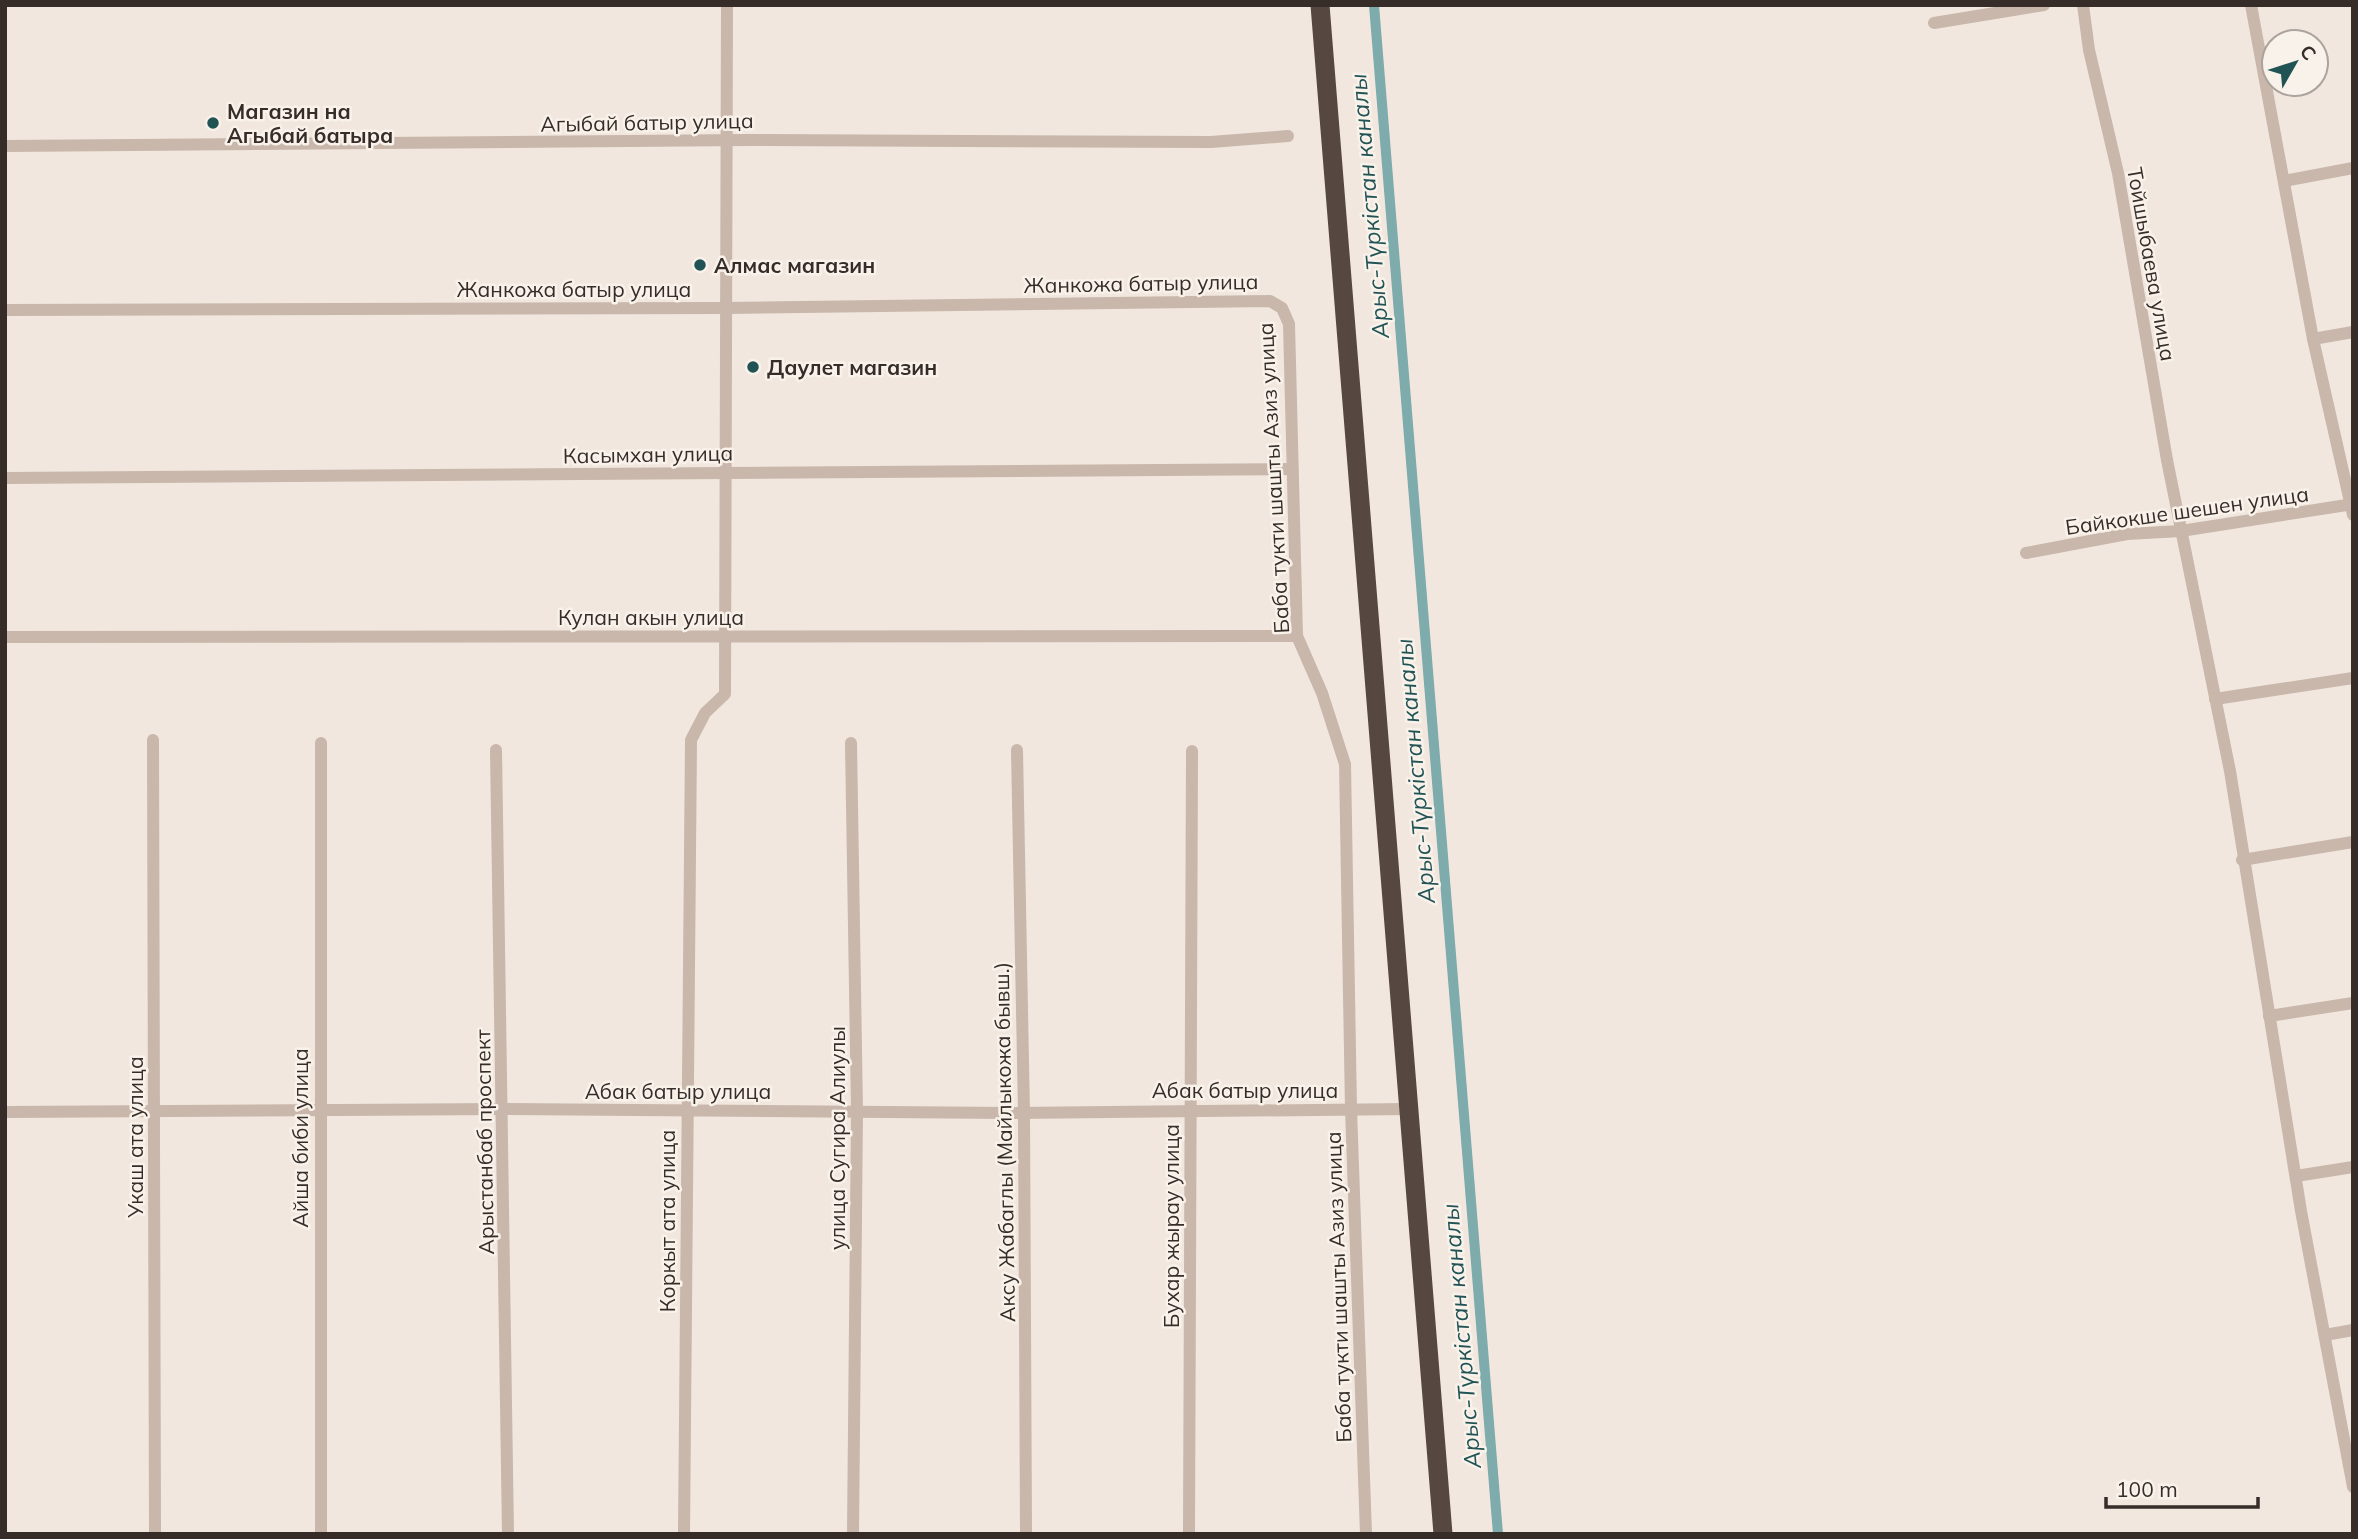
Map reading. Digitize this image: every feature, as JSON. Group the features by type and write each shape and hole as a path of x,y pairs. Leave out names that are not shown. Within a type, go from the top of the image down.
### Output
{"highway":[{"path":"1320,5 1443,1534"},
{"path":"1333,5 1456,1534"}],"street":[{"path":"727,5 727,636"},
{"path":"1934,23 2044,5"},
{"name":"Тойшыбаева улица","path":"2083,5 2089,50 2118,173 2181,531 2230,771 2242,860 2296,1176 2353,1487"},
{"path":"2251,5 2313,339 2352,508"},
{"name":"Агыбай батыр улица","path":"5,146 726,141 1211,142 1289,136"},
{"path":"2284,181 2353,168"},
{"name":"Жанкожа батыр улица","path":"5,310 725,308 1270,301"},
{"name":"Баба тукти шашты Азиз улица","path":"1270,301 1282,308 1289,324 1297,636 1322,693 1345,764 1351,1109 1366,1534"},
{"path":"2313,339 2353,332"},
{"name":"Касымхан улица","path":"5,478 654,475 728,471 1292,470"},
{"name":"Байкокше шешен улица","path":"2026,553 2127,534 2181,531 2352,508"},
{"name":"Коркыт ата улица","path":"684,1534 691,740 705,713 725,694 727,636"},
{"name":"Кулан акын улица","path":"5,637 1297,636"},
{"path":"2215,699 2353,678"},
{"name":"Укаш ата улица","path":"153,740 155,1534"},
{"name":"Айша биби улица","path":"321,743 321,1534"},
{"name":"улица Сугира Алиулы","path":"850,743 858,1111 853,1534"},
{"name":"Арыстанбаб проспект","path":"496,750 504,1109 508,1534"},
{"name":"Аксу Жабаглы (Майлыкожа бывш.)","path":"1017,750 1024,1113 1026,1534"},
{"name":"Бухар жырау улица","path":"1189,1534 1192,751"},
{"path":"2242,860 2353,842"},
{"path":"2269,1016 2353,1003"},
{"name":"Абак батыр улица","path":"5,1112 504,1109 1024,1113 1409,1109"},
{"path":"2296,1176 2353,1167"},
{"path":"2325,1335 2353,1330"}],"waterway":[{"name":"Арыс-Түркістан каналы","path":"1374,5 1498,1534"}],"place":[{"name":"Магазин на Агыбай батыра","path":"213,123"},
{"name":"Алмас магазин","path":"700,265"},
{"name":"Даулет магазин","path":"753,367"}]}
